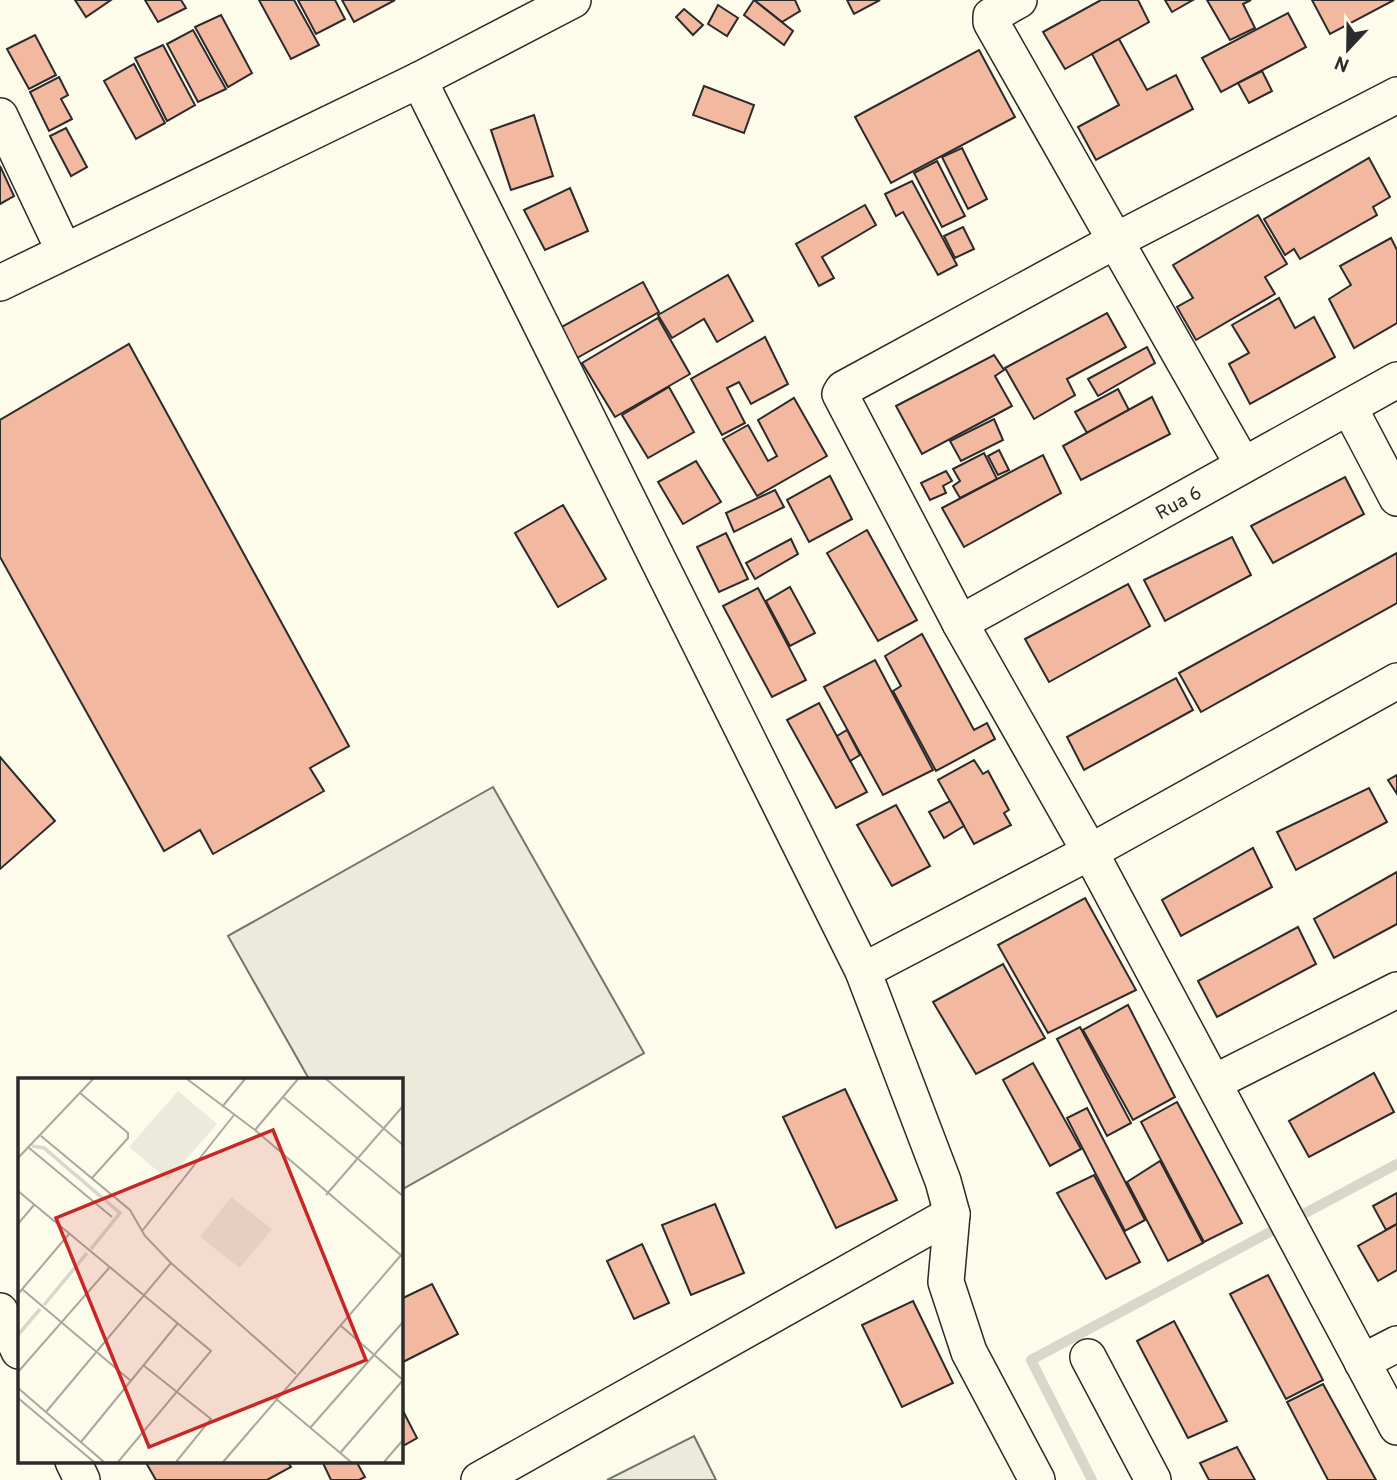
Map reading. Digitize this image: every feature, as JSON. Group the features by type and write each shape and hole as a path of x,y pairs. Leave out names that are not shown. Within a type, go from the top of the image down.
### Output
{"street":[{"path":"0,283 419,79 573,0"},
{"path":"1019,0 993,14 990,19 1243,465"},
{"path":"419,79 863,971 943,1181 951,1214 946,1282 968,1352 1037,1480"},
{"path":"1397,95 1115,241 841,391 841,397 960,623 1090,852 1397,1427"},
{"path":"0,116 64,251"},
{"name":"Rua 6","path":"960,623 1397,380"},
{"path":"1349,407 1397,498"},
{"path":"863,971 1090,852 1397,681"},
{"path":"1215,1083 1397,990"},
{"path":"478,1480 951,1214"},
{"path":"0,1311 18,1349"},
{"path":"1362,1362 1397,1343"},
{"path":"1088,1357 1153,1480"},
{"path":"73,1462 82,1480"}],"shaded area":[{"path":"493,787 644,1053 402,1189 402,1078 308,1078 228,936"},
{"path":"694,1436 716,1480 607,1480"}],"building":[{"path":"75,0 111,0 86,17"},
{"path":"145,0 181,0 186,8 158,22"},
{"path":"259,0 294,0 319,45 291,59"},
{"path":"298,0 335,0 345,19 316,34"},
{"path":"342,0 395,0 354,22"},
{"path":"754,0 795,0 800,11 782,22"},
{"path":"754,0 793,31 784,45 744,15"},
{"path":"847,0 880,0 854,14"},
{"path":"1101,0 1138,0 1149,22 1065,69 1043,32"},
{"path":"1165,0 1193,0 1172,12"},
{"path":"1207,0 1251,0 1243,4 1255,28 1230,40"},
{"path":"1312,0 1394,0 1330,34"},
{"path":"718,5 738,18 727,36 708,24"},
{"path":"684,9 703,25 693,35 676,17"},
{"path":"1288,13 1306,47 1221,92 1202,58"},
{"path":"221,15 252,73 228,87 195,27"},
{"path":"193,30 226,89 198,102 167,44"},
{"path":"35,35 56,75 29,89 7,49"},
{"path":"1119,39 1147,90 1176,75 1193,109 1096,160 1078,127 1119,105 1092,54"},
{"path":"163,45 195,105 167,121 135,58"},
{"path":"979,50 1015,117 891,183 855,117"},
{"path":"134,64 165,123 136,139 104,81"},
{"path":"1262,71 1272,91 1249,103 1238,83"},
{"path":"59,77 68,95 61,99 72,119 49,131 30,92"},
{"path":"704,86 754,105 744,133 693,115"},
{"path":"534,115 553,176 511,190 491,130"},
{"path":"66,128 87,167 71,176 50,136"},
{"path":"962,148 987,199 968,209 942,157"},
{"path":"1369,158 1390,197 1373,207 1377,215 1300,259 1294,249 1285,255 1264,219"},
{"path":"937,161 965,216 942,227 914,173"},
{"path":"0,166 14,196 0,204"},
{"path":"912,181 957,265 938,275 903,212 896,216 885,194"},
{"path":"570,188 588,231 545,250 524,210"},
{"path":"865,205 876,225 822,257 834,278 819,286 796,244"},
{"path":"1258,215 1287,264 1265,277 1275,294 1196,340 1177,307 1193,298 1173,265"},
{"path":"963,227 974,249 955,258 944,236"},
{"path":"1391,238 1397,250 1397,323 1354,348 1329,299 1351,285 1340,266"},
{"path":"728,275 753,321 717,342 704,319 672,338 658,315"},
{"path":"643,282 659,312 577,358 560,328"},
{"path":"1279,298 1295,328 1314,317 1335,357 1250,404 1229,364 1249,353 1232,325"},
{"path":"1107,313 1126,347 1067,379 1075,395 1034,419 1005,368"},
{"path":"658,318 690,374 615,417 582,363"},
{"path":"765,337 788,384 751,404 739,382 727,388 745,423 722,435 691,379"},
{"path":"129,344 349,746 310,768 324,791 213,854 200,830 164,851 0,557 0,420"},
{"path":"1147,347 1155,363 1098,396 1088,379"},
{"path":"994,355 1004,370 995,376 1012,406 922,454 896,406"},
{"path":"669,387 694,432 648,458 622,415"},
{"path":"1118,389 1129,410 1087,433 1075,412"},
{"path":"1152,397 1170,434 1081,480 1063,446"},
{"path":"794,398 827,456 757,496 723,439 748,425 768,461 777,456 758,420"},
{"path":"994,419 1003,440 961,461 950,441"},
{"path":"999,450 1009,470 998,475 988,456"},
{"path":"984,453 997,479 960,498 953,486 960,481 953,469"},
{"path":"1043,455 1061,493 964,547 942,508"},
{"path":"696,461 721,502 683,524 658,482"},
{"path":"946,471 952,481 943,486 946,493 930,500 921,483"},
{"path":"830,476 852,519 809,542 787,500"},
{"path":"1345,477 1364,514 1273,563 1251,526"},
{"path":"775,490 784,507 734,532 726,513"},
{"path":"563,505 606,579 558,607 515,533"},
{"path":"867,530 917,620 878,641 827,553"},
{"path":"726,533 748,579 719,592 697,547"},
{"path":"1232,537 1251,575 1165,621 1144,580"},
{"path":"791,539 798,554 755,579 746,563"},
{"path":"1397,553 1397,603 1201,712 1179,673"},
{"path":"1128,584 1150,626 1049,682 1025,639"},
{"path":"790,587 815,633 790,646 766,601"},
{"path":"758,588 806,680 772,697 723,606"},
{"path":"922,634 974,730 987,723 995,739 936,771 893,691 901,686 885,656"},
{"path":"875,660 933,770 883,795 824,687"},
{"path":"1176,678 1193,710 1084,770 1067,737"},
{"path":"819,703 867,792 836,808 787,720"},
{"path":"847,730 860,755 850,761 837,736"},
{"path":"0,757 55,821 0,869"},
{"path":"974,760 983,774 988,771 1009,810 1004,813 1011,825 974,844 938,780"},
{"path":"1397,775 1397,794 1388,780"},
{"path":"1369,788 1387,822 1296,870 1277,832"},
{"path":"950,801 964,826 944,838 929,812"},
{"path":"896,805 930,866 892,886 857,825"},
{"path":"1253,848 1272,887 1181,936 1162,900"},
{"path":"1397,872 1397,924 1334,958 1314,919"},
{"path":"1085,898 1136,990 1048,1033 998,945"},
{"path":"1298,927 1316,964 1217,1017 1198,981"},
{"path":"1003,964 1045,1038 976,1074 933,1002"},
{"path":"1128,1005 1175,1097 1133,1120 1083,1030"},
{"path":"1080,1027 1131,1123 1107,1136 1057,1039"},
{"path":"1033,1063 1081,1149 1050,1166 1003,1080"},
{"path":"1374,1073 1394,1112 1309,1157 1289,1121"},
{"path":"845,1089 897,1200 836,1228 783,1117"},
{"path":"1177,1102 1242,1223 1204,1242 1141,1122"},
{"path":"1087,1108 1145,1220 1125,1231 1067,1118"},
{"path":"1160,1161 1203,1243 1168,1261 1127,1182"},
{"path":"1094,1175 1140,1262 1106,1279 1057,1193"},
{"path":"1397,1193 1397,1224 1386,1230 1373,1206"},
{"path":"715,1204 744,1273 691,1295 662,1225"},
{"path":"1397,1224 1397,1270 1378,1281 1358,1246"},
{"path":"642,1244 669,1303 634,1319 607,1261"},
{"path":"1268,1275 1323,1380 1286,1399 1230,1294"},
{"path":"432,1284 458,1334 402,1362 402,1299"},
{"path":"913,1301 953,1383 902,1407 862,1325"},
{"path":"1174,1321 1227,1421 1188,1438 1137,1341"},
{"path":"1323,1384 1376,1480 1328,1480 1287,1402"},
{"path":"402,1409 417,1438 402,1446"},
{"path":"1237,1447 1255,1480 1209,1480 1200,1463"},
{"path":"146,1462 288,1462 291,1467 267,1480 156,1480"},
{"path":"322,1462 357,1462 365,1477 359,1480 331,1480"}],"waterway":[{"path":"1092,1480 1031,1360 1397,1164"}]}
